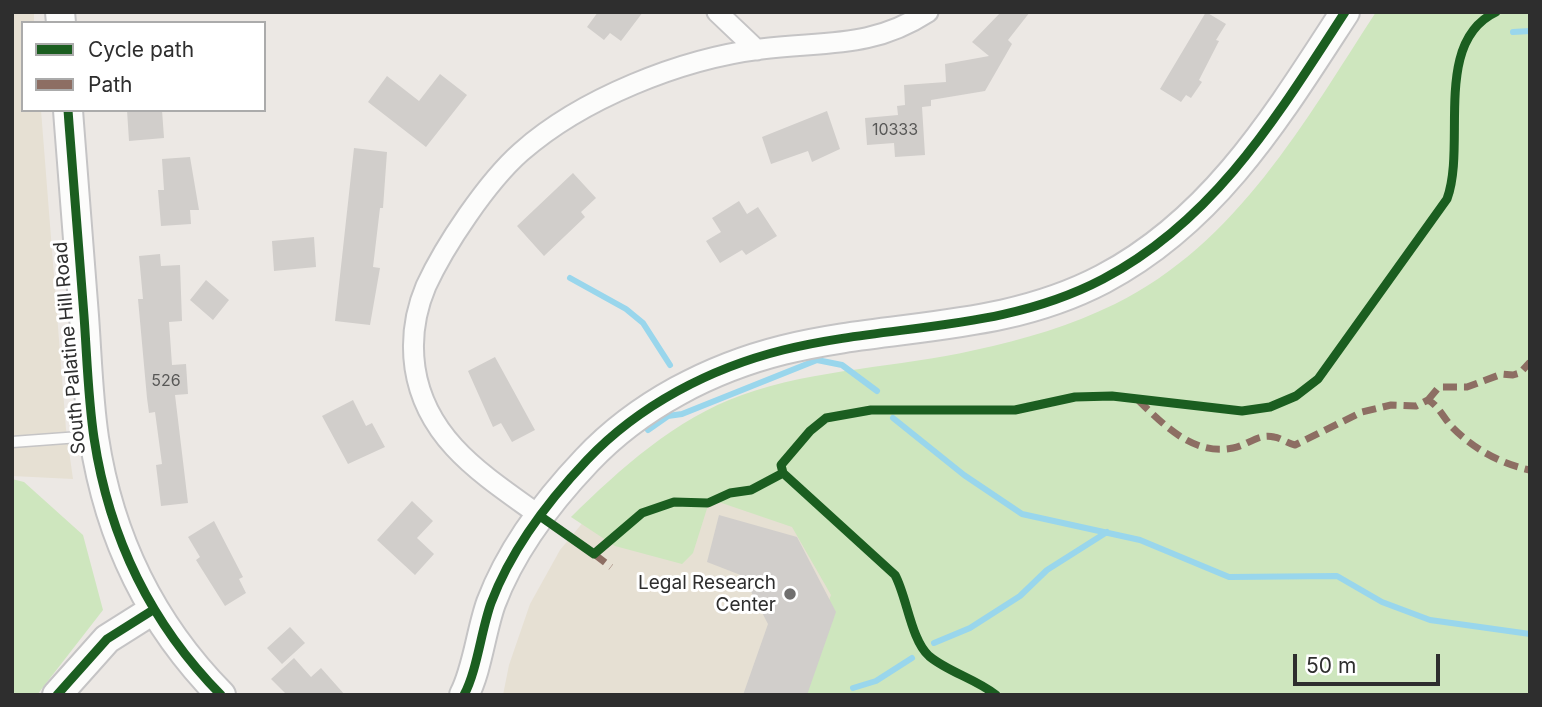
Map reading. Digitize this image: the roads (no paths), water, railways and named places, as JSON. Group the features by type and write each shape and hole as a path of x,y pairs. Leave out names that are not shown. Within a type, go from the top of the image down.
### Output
{"main road":[{"path":"468,691 478,642 503,576 540,516 589,457 615,434 673,393 706,377 782,350 951,326 1026,310 1103,279 1181,228 1228,181 1269,129 1345,12"},
{"name":"South Palatine Hill Road","path":"68,112 93,436 120,540 153,610 187,659 221,695"},
{"path":"57,695 107,639 153,610"}],"street":[{"path":"716,12 757,50"},
{"path":"540,516 458,454 444,439 428,412 418,383 413,341 416,314 429,280 485,193 519,154 537,139 591,105 641,83 682,69 757,50 878,38 928,12"}],"lane":[{"path":"12,442 93,436"}],"waterway":[{"path":"1513,32 1530,31"},
{"path":"570,278 626,309 643,323 670,365"},
{"path":"648,430 668,416 682,414 817,360 842,365 877,391"},
{"path":"893,418 964,475 1022,514 1140,540 1229,577 1337,576 1382,602 1430,620 1530,634"},
{"path":"934,643 970,628 1020,596 1047,570 1107,532"},
{"path":"853,688 876,681 912,658"}],"place":[{"name":"Legal Research Center","path":"790,594"}]}
